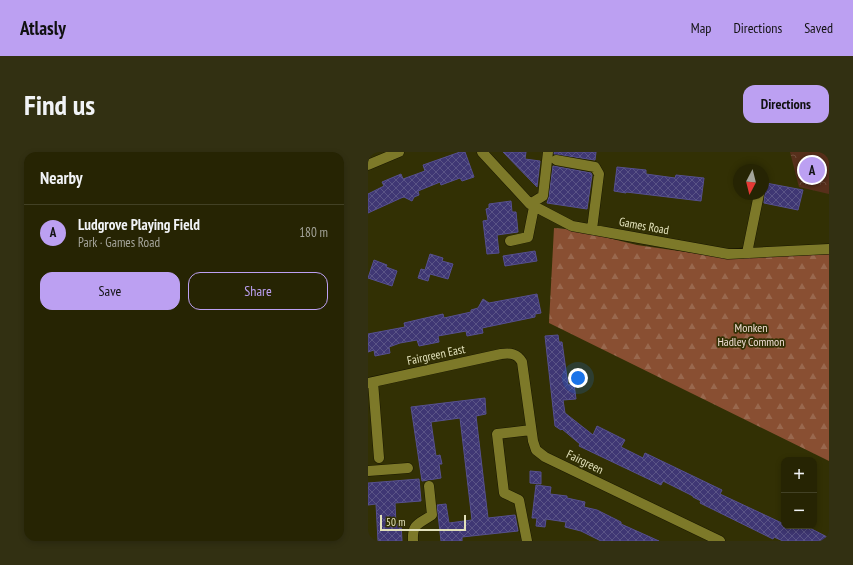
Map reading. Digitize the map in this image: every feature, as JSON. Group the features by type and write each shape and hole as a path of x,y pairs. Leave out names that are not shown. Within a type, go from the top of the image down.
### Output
{"street":[{"path":"368,165 399,152"},
{"name":"Games Road","path":"482,152 532,205 572,226 728,254 829,249"},
{"path":"510,241 528,237 532,205 543,196 548,152"},
{"path":"556,160 595,167 599,174 592,229"},
{"path":"748,253 758,200"},
{"name":"Fairgreen East","path":"370,382 509,353"},
{"name":"Fairgreen","path":"509,353 516,354 520,357 522,362 531,430 536,450 545,457 720,541"},
{"path":"370,382 379,458"},
{"path":"526,541 519,500 504,493 497,434 531,430"},
{"path":"368,471 408,468"},
{"path":"413,536 416,524 432,515 429,486"}],"green space":[{"path":"790,152 829,152 829,194 799,187"},
{"name":"Monken Hadley Common","path":"554,228 576,230 637,245 728,258 829,254 829,461 549,323"}],"building":[{"path":"460,152 465,152 474,177 462,181 460,178 441,185 440,182 418,191 419,195 414,197 412,201 404,197 368,213 368,194 384,186 382,182 401,174 403,179 425,171 423,165"},
{"path":"503,152 526,152 525,159 540,161 537,187"},
{"path":"554,152 596,152 595,160 554,154"},
{"path":"553,166 591,173 592,175 587,209 547,203"},
{"path":"617,167 646,170 646,174 675,178 676,175 704,178 701,201 614,191"},
{"path":"769,184 803,190 798,210 764,203 764,200 769,200"},
{"path":"511,201 512,212 516,212 518,232 497,235 499,253 487,254 483,221 488,220 486,209 489,208 489,204"},
{"path":"535,251 537,261 505,266 503,256"},
{"path":"430,254 443,258 442,261 453,264 448,279 430,274 428,281 418,278 421,269 425,270"},
{"path":"374,260 397,271 392,286 368,278"},
{"path":"537,294 541,313 535,314 535,317 482,328 483,333 467,336 466,331 438,336 439,342 419,346 417,340 400,343 389,347 390,353 375,356 374,350 368,352 368,334 405,327 404,323 443,314 444,318 471,312 471,310 478,308 483,299 489,303"},
{"path":"558,335 559,342 562,342 568,385 574,384 576,399 563,400 565,413 593,435 597,426 625,440 621,447 643,458 645,453 722,490 720,494 781,523 781,529 812,529 829,538 829,541 783,541 774,537 773,539 700,503 701,501 693,496 663,481 661,485 579,446 580,444 562,429 561,430 555,426 545,336"},
{"path":"485,398 486,414 476,416 488,518 515,515 518,531 462,537 462,541 441,541 437,505 446,504 449,523 472,520 460,418 431,422 436,456 440,455 442,464 439,464 441,478 422,481 411,407"},
{"path":"530,471 541,472 541,484 530,483"},
{"path":"419,479 421,501 395,503 396,524 401,523 402,541 378,541 376,504 368,505 368,483"},
{"path":"536,485 551,487 550,494 567,496 567,498 585,502 584,507 597,510 621,522 621,524 659,541 601,541 581,531 565,527 566,522 546,519 545,527 536,526 537,518 532,518"}],"place":[{"name":"Ludgrove Playing Field","path":"812,170"}]}
